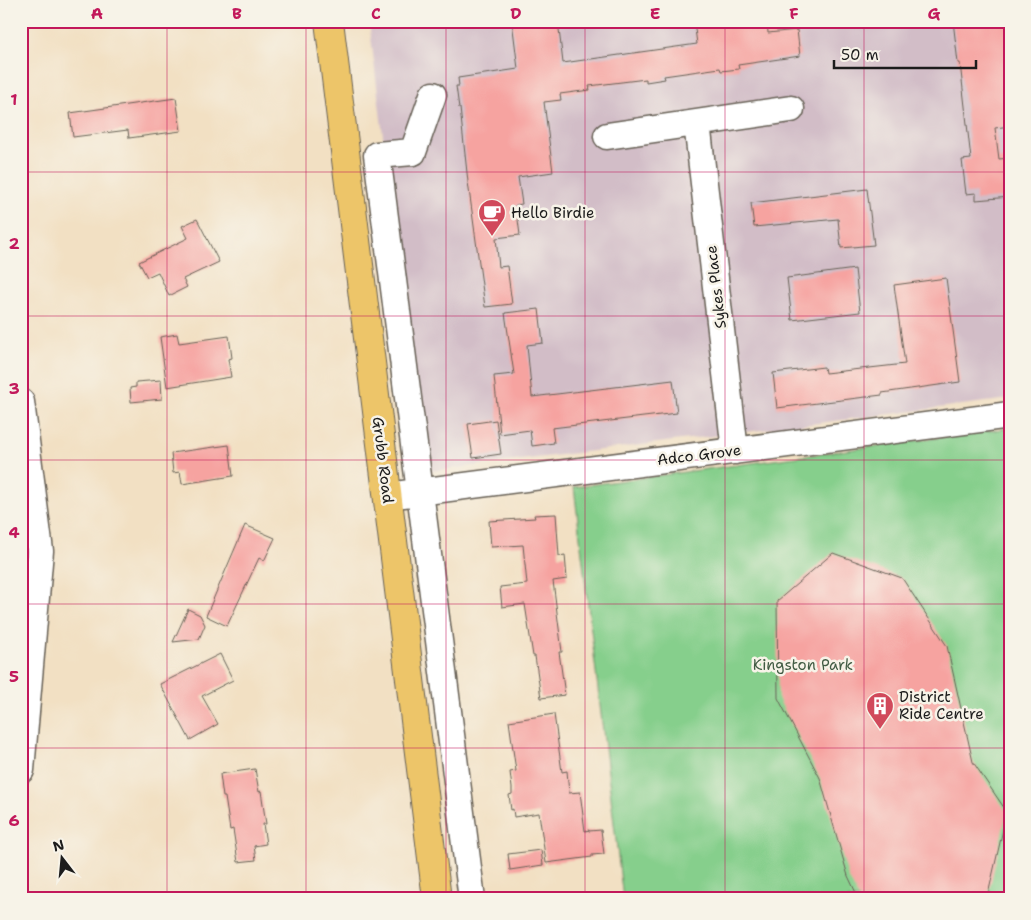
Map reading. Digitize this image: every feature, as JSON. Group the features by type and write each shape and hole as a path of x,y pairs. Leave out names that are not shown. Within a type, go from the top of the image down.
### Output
{"main road":[{"name":"Grubb Road","path":"329,21 437,899"}],"street":[{"path":"433,95 413,152 377,154 472,899"},
{"path":"607,136 791,109"},
{"name":"Sykes Place","path":"698,123 735,451"},
{"path":"21,402 40,551 21,770"},
{"name":"Adco Grove","path":"387,496 1010,415"}],"path":[{"path":"1007,899 1010,886"}],"shaded area":[{"path":"369,21 1010,21 1010,399 424,472"}],"green space":[{"name":"Kingston Park","path":"1010,428 1010,899 623,899 574,487"}],"building":[{"path":"512,21 558,21 563,63 697,44 694,21 767,21 768,33 797,30 800,56 738,65 739,69 721,71 720,68 664,76 665,79 646,82 646,79 589,86 590,90 560,94 561,100 544,102 553,172 518,177 522,204 516,205 520,235 496,238 499,267 507,266 512,304 485,307 456,86 459,86 458,78 518,69"},
{"path":"953,21 1010,21 1010,126 995,128 999,159 1010,158 1010,197 976,200 976,193 966,194 962,160 971,159 960,63 958,63"},
{"path":"176,98 181,131 129,138 128,130 73,137 70,113"},
{"path":"867,189 874,245 841,248 838,219 754,227 751,203"},
{"path":"197,219 219,262 183,279 187,287 169,296 158,272 147,277 139,262 188,238 182,226"},
{"path":"855,269 860,312 792,320 787,278"},
{"path":"946,278 960,382 882,393 882,395 777,408 773,373 824,367 825,373 905,364 894,285"},
{"path":"539,309 543,343 527,345 532,397 673,380 677,413 552,428 554,443 532,446 530,430 500,434 494,376 514,374 505,313"},
{"path":"177,334 179,343 229,336 232,358 228,359 231,377 167,387 160,337"},
{"path":"161,380 162,399 131,402 130,388 136,387 136,382"},
{"path":"496,420 501,454 473,458 468,424"},
{"path":"229,445 233,476 182,484 180,472 173,473 171,453"},
{"path":"556,514 559,556 565,555 567,579 553,581 562,652 559,652 565,695 541,698 525,604 502,607 500,587 527,584 523,545 491,547 489,521 535,518 534,515"},
{"path":"245,525 275,538 264,561 259,558 227,626 206,616"},
{"name":"District Ride Centre","path":"833,553 902,578 947,646 973,762 1007,812 987,899 859,899 848,876 820,778 778,698 777,601"},
{"path":"188,609 200,615 205,625 199,639 173,642"},
{"path":"220,654 233,680 202,696 218,724 190,740 160,684"},
{"path":"554,714 562,772 567,771 569,793 580,792 585,831 601,830 604,854 546,863 539,813 514,817 513,809 511,810 509,795 512,794 510,772 516,771 509,721"},
{"path":"255,769 259,792 261,791 266,824 263,824 266,844 254,846 256,860 238,862 233,829 230,830 220,774"},
{"path":"541,850 543,865 510,870 508,854"}],"place":[{"name":"Hello Birdie","path":"492,237"},
{"name":"District Ride Centre","path":"880,730"}]}
